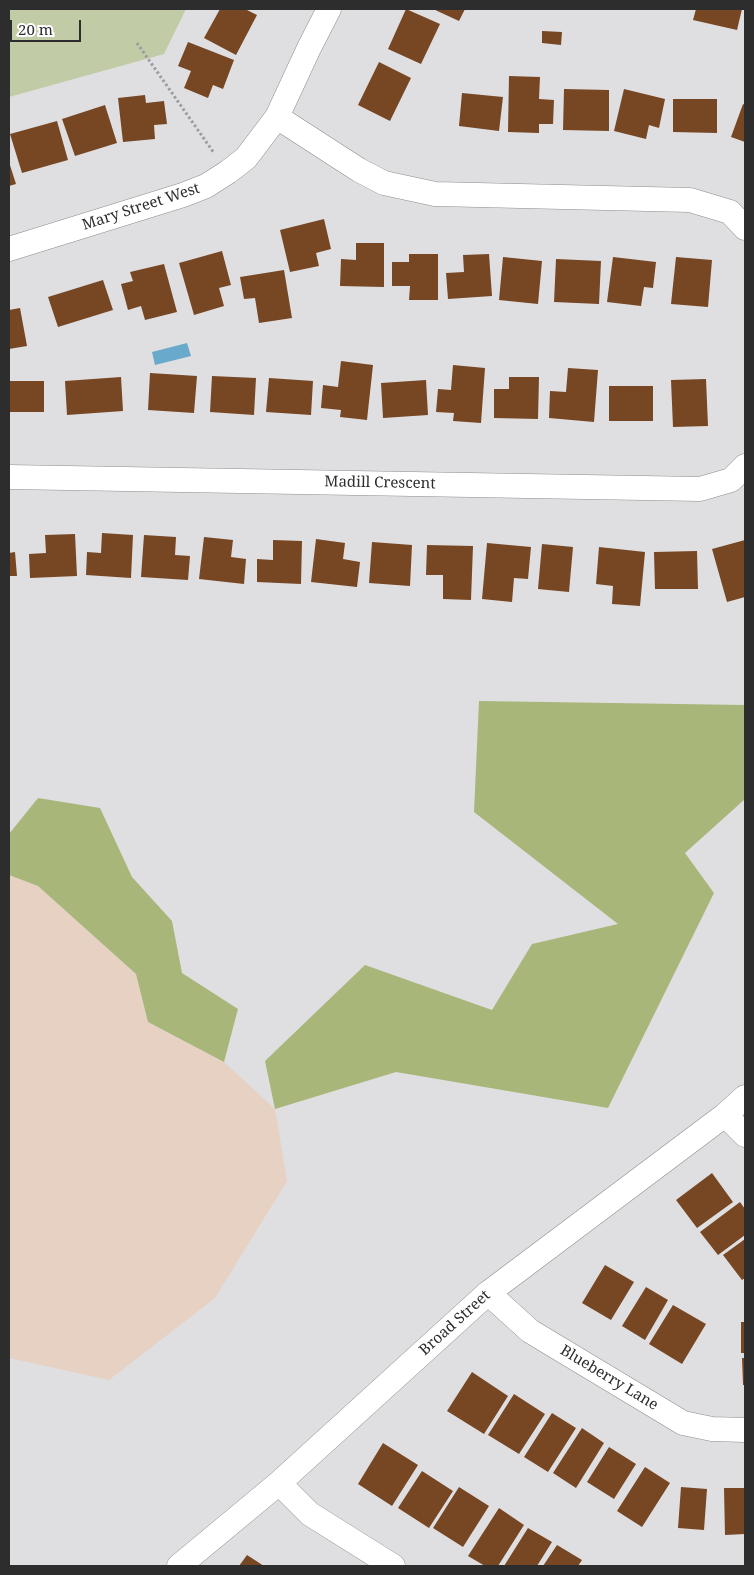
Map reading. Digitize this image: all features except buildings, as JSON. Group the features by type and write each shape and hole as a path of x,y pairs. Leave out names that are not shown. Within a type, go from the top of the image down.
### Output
{"street":[{"name":"Mary Street West","path":"9,249 184,195 206,186 228,172 246,158 277,117 329,9"},
{"path":"277,117 359,170 384,183 435,194 690,200 730,212 745,228"},
{"name":"Madill Crescent","path":"9,477 700,489 731,480 745,466"},
{"name":"Broad Street","path":"179,1566 279,1483 488,1292 725,1115 745,1097"},
{"path":"725,1115 745,1135"},
{"name":"Blueberry Lane","path":"488,1292 530,1331 683,1423 712,1429 745,1430"},
{"path":"279,1483 310,1514 393,1566"}],"path":[{"path":"137,43 228,172"}],"shaded area":[{"path":"9,875 38,886 136,974 148,1022 224,1062 275,1109 287,1181 215,1298 109,1380 9,1358"}],"green space":[{"path":"9,9 186,9 164,54 9,97"},
{"path":"479,701 745,705 745,799 685,853 714,893 608,1108 396,1072 275,1109 265,1061 365,965 492,1010 532,944 618,924 474,812"},
{"path":"38,798 100,808 132,877 172,921 182,973 238,1009 224,1062 148,1022 136,974 38,886 9,875 9,834"}],"water":[{"path":"187,343 191,356 155,365 152,352"}]}
